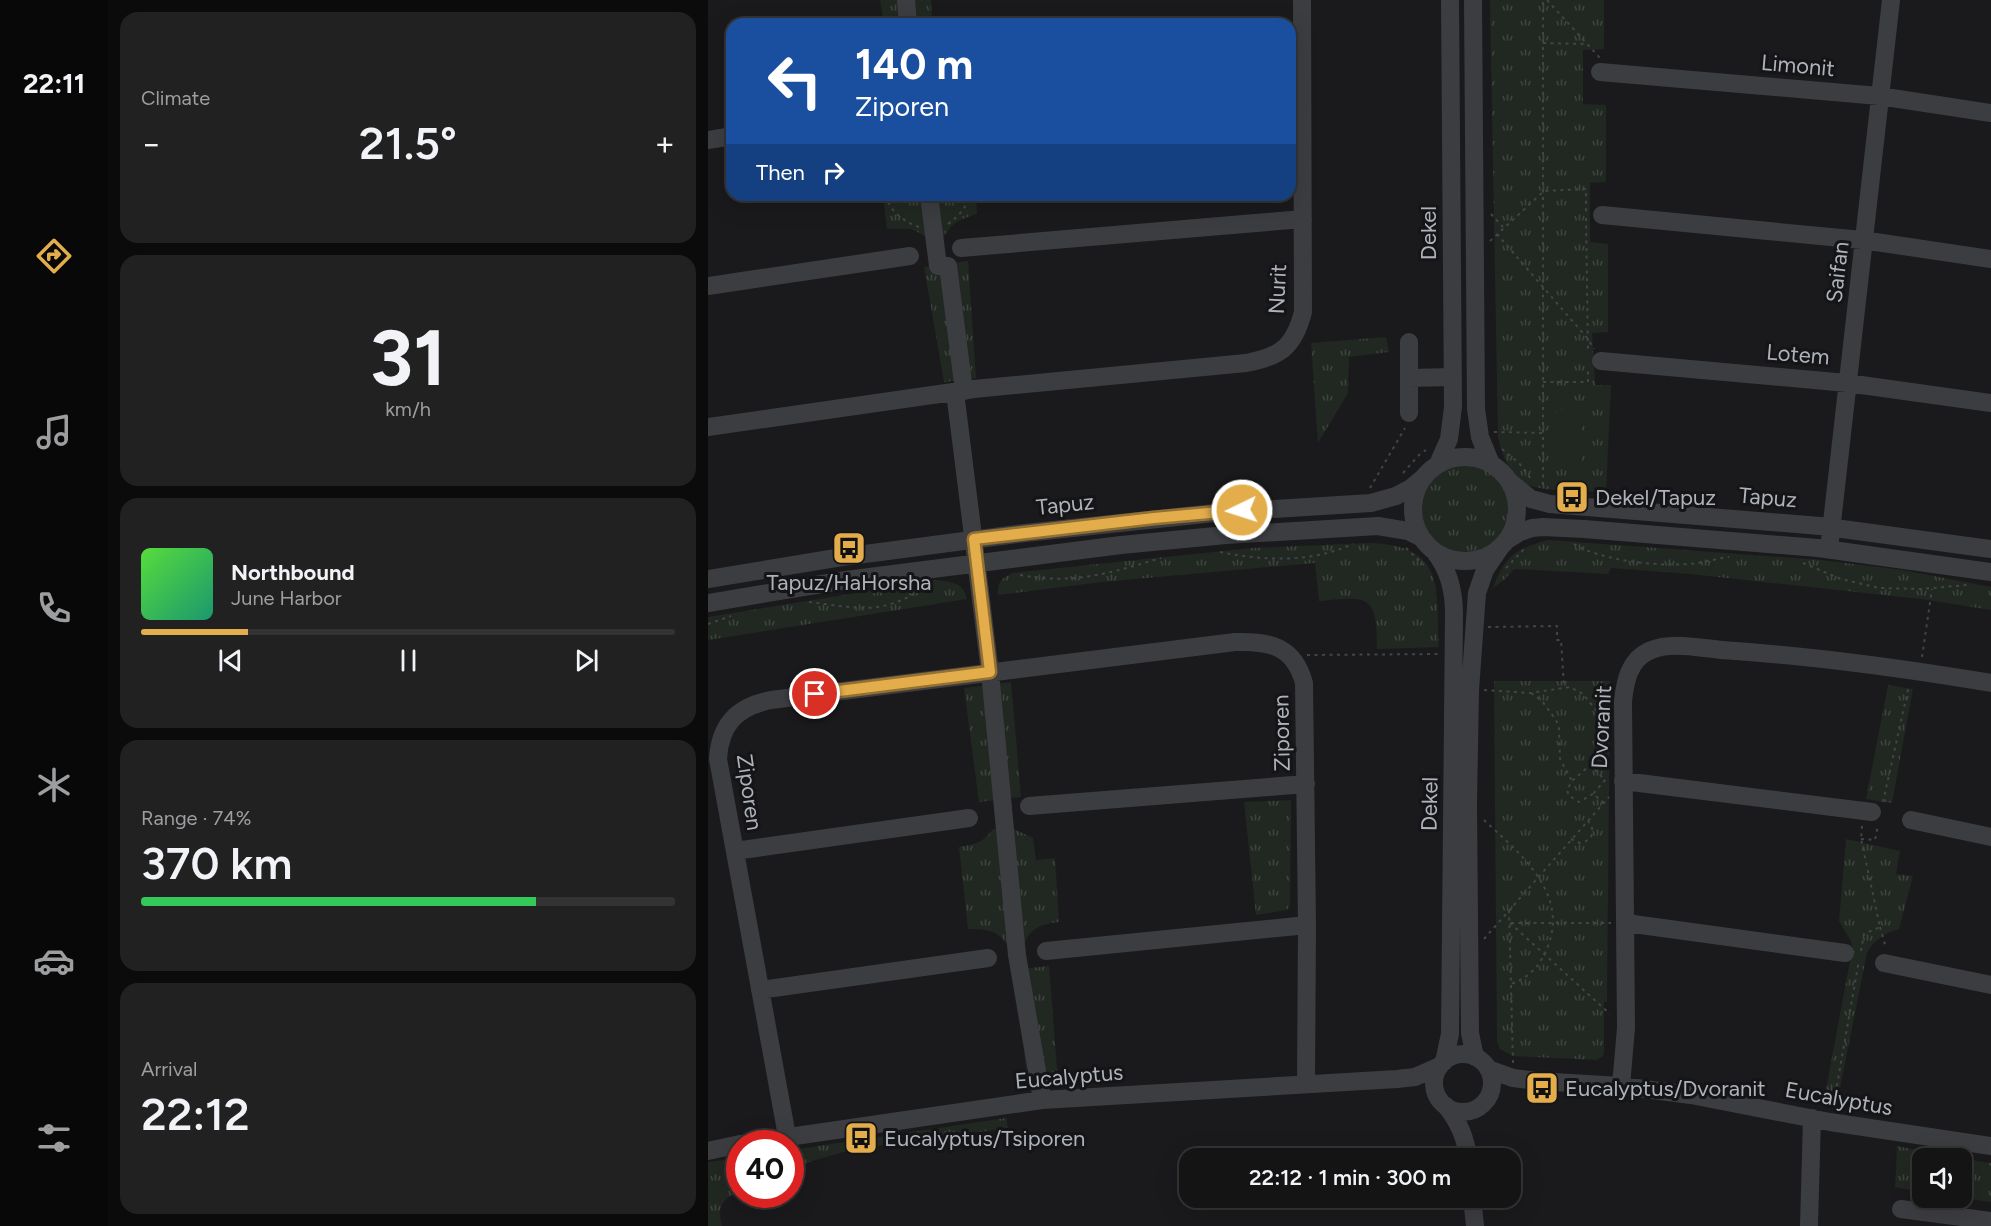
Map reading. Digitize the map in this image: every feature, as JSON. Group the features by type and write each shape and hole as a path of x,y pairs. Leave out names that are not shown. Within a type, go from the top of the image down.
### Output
{"street":[{"path":"906,0 908,18"},
{"name":"Nurit","path":"708,427 959,391 1246,363 1272,357 1282,351 1292,342 1303,312 1303,219 1296,77 1302,0"},
{"name":"Dekel","path":"1438,464 1451,430 1453,377 1450,0"},
{"name":"Dekel","path":"1473,0 1476,409 1480,434 1491,464"},
{"name":"Saifan","path":"1829,549 1891,0"},
{"name":"Limonit","path":"1600,72 1881,96 1991,113"},
{"path":"708,140 726,137"},
{"path":"930,201 938,266 948,266 1017,955 1042,1100"},
{"path":"1602,215 1865,241 1991,259"},
{"path":"961,248 1303,219"},
{"path":"708,286 910,256"},
{"path":"1409,342 1409,413"},
{"name":"Lotem","path":"1592,364 1848,383 1991,403"},
{"path":"1409,378 1453,377"},
{"path":"708,603 846,580 976,562 1168,540 1377,526 1401,528 1427,552 1463,561 1483,558 1504,544 1512,531 1517,511 1517,501 1510,482 1504,474 1491,464 1467,457 1438,464 1423,478 1413,507 1416,527 1427,552"},
{"name":"Tapuz","path":"708,579 821,560 974,539 1165,517 1380,501 1411,488 1423,478"},
{"name":"Tapuz","path":"1510,482 1526,496 1543,503 1831,527 1991,549"},
{"name":"Tapuz","path":"1504,544 1520,532 1532,528 1557,527 1692,536 1829,549 1991,572"},
{"name":"Dekel","path":"1481,1063 1470,1033 1468,804 1470,690 1476,603 1480,582 1489,562 1504,544"},
{"name":"Dekel","path":"1427,552 1444,566 1452,588 1455,654 1450,1034 1442,1064"},
{"name":"Ziporen","path":"786,1130 720,772 719,746 728,724 746,708 771,700 1235,642 1253,641 1280,648 1296,663 1304,683 1306,1083"},
{"name":"Dvoranit","path":"1621,1086 1626,1028 1626,922 1614,781 1623,760 1624,690 1631,668 1637,659 1657,648 1687,647 1785,655 1991,683"},
{"path":"1614,781 1872,812"},
{"path":"1029,806 1306,784"},
{"path":"735,851 969,818"},
{"path":"1911,820 1991,837"},
{"path":"1626,922 1853,955"},
{"path":"1046,951 1307,925"},
{"path":"760,990 988,958"},
{"path":"1888,964 1991,985"},
{"path":"1467,1148 1461,1129 1441,1100 1435,1077 1442,1064 1459,1055 1481,1063 1492,1084 1471,1126 1469,1148"},
{"name":"Eucalyptus","path":"1481,1063 1513,1078 1621,1086 1691,1095 1821,1120 1991,1146"},
{"name":"Eucalyptus","path":"804,1134 1042,1100 1397,1079 1415,1077 1442,1064"},
{"name":"Eucalyptus","path":"1397,1079 1441,1100"},
{"name":"Eucalyptus","path":"1483,1102 1512,1085 1537,1081"},
{"path":"1441,1100 1462,1112 1483,1102"},
{"path":"1809,1226 1821,1120"},
{"path":"708,1150 726,1147"},
{"path":"1473,1208 1475,1226"},
{"path":"1901,1209 1991,1221"}],"path":[{"path":"1543,0 1543,503"},
{"path":"1547,0 1600,57 1600,72"},
{"path":"1543,43 1588,44"},
{"path":"1475,256 1543,192 1586,189 1588,339 1592,364 1588,382 1543,382"},
{"path":"1497,234 1588,339 1592,364"},
{"path":"1361,503 1408,421 1409,413"},
{"path":"1480,434 1543,433"},
{"path":"1480,434 1519,463 1529,475 1543,503"},
{"path":"1557,527 1580,548 1614,558 1678,565 1737,557"},
{"path":"1220,552 1250,558 1299,558 1342,548 1362,539"},
{"path":"1405,547 1427,552"},
{"path":"1016,574 1034,578 1072,580 1105,574 1165,556"},
{"path":"1794,561 1805,563 1841,579 1879,588 1901,590 1974,586"},
{"path":"807,602 864,608 881,607 913,595 934,583"},
{"path":"1888,964 1861,839 1872,812 1916,672 1932,588"},
{"path":"708,624 735,614"},
{"path":"1476,628 1557,626 1557,640 1562,640 1564,687"},
{"path":"1289,655 1455,654"},
{"path":"1470,690 1530,693 1564,687 1583,694 1606,720 1623,723"},
{"path":"1530,693 1542,701 1556,720 1559,727 1558,752 1572,781"},
{"path":"1470,957 1509,909 1604,803 1623,760"},
{"path":"1590,765 1614,781 1579,802 1569,796 1567,790 1572,781 1590,765"},
{"path":"1593,794 1604,803"},
{"path":"1468,804 1529,863 1539,876 1551,902 1553,923 1551,939 1545,955 1530,974 1511,984"},
{"path":"1861,839 1875,840 1872,812"},
{"path":"1571,839 1581,843 1589,840 1593,829 1588,820"},
{"path":"1509,909 1513,1078"},
{"path":"1510,923 1626,922"},
{"path":"1510,923 1626,1028"},
{"path":"1821,1120 1853,955 1864,934 1880,927"}],"green space":[{"path":"880,0 931,0 932,18 883,18"},
{"path":"1490,0 1604,0 1604,49 1583,50 1583,104 1606,105 1606,182 1590,183 1590,242 1608,244 1608,332 1592,333 1595,385 1611,385 1606,492 1553,490 1526,484 1515,475 1508,464 1498,437"},
{"path":"884,201 976,201 977,214 954,224 940,245 912,229 887,229"},
{"path":"968,261 976,378 944,382 924,267"},
{"path":"1386,337 1389,352 1349,357 1348,393 1318,443 1311,343"},
{"path":"1557,410 1582,410 1581,462 1556,461"},
{"path":"1465,461 1483,465 1499,475 1509,491 1513,509 1509,527 1499,543 1483,553 1465,557 1447,553 1431,543 1421,527 1417,509 1421,491 1431,475 1447,465"},
{"path":"1548,540 1821,560 1903,570 1991,587 1991,610 1921,599 1690,574 1611,568 1608,574 1514,569 1493,588 1502,568 1513,555 1527,547"},
{"path":"1370,543 1395,546 1412,552 1424,561 1432,574 1436,589 1439,647 1377,649 1377,631 1372,608 1367,602 1359,599 1319,601 1315,563 1102,582 998,595 1001,581 1012,573 1252,548"},
{"path":"937,580 960,586 967,599 708,640 708,617"},
{"path":"1494,681 1610,681 1607,1002 1604,1002 1604,1054 1596,1060 1513,1056 1500,1049 1497,1042"},
{"path":"1011,682 1021,797 979,802 964,688"},
{"path":"1888,685 1913,689 1892,803 1866,799"},
{"path":"1291,800 1290,906 1287,910 1256,915 1244,802"},
{"path":"1012,828 1033,838 1036,860 1055,858 1059,922 1038,927 1024,944 1008,946 995,933 968,929 959,847 978,842 993,829"},
{"path":"1846,839 1900,851 1896,874 1913,876 1899,929 1880,938 1867,953 1838,1098 1825,1095 1852,950 1851,941 1839,921"},
{"path":"1049,966 1058,1081 1028,1084 1014,970"},
{"path":"1006,1118 1008,1128 850,1150 804,1164 804,1148"},
{"path":"1897,1146 1912,1149 1912,1190 1895,1187"},
{"path":"726,1160 726,1200 720,1209 722,1226 708,1226 708,1162"},
{"path":"1972,1160 1991,1163 1991,1202 1972,1199"}],"place":[{"name":"Dekel/Tapuz","path":"1572,497"},
{"name":"Tapuz/HaHorsha","path":"849,548"},
{"name":"Eucalyptus/Dvoranit","path":"1542,1088"},
{"name":"Eucalyptus/Tsiporen","path":"861,1138"}],"route":[{"path":"815,694 990,672 974,539 1242,510"}]}
